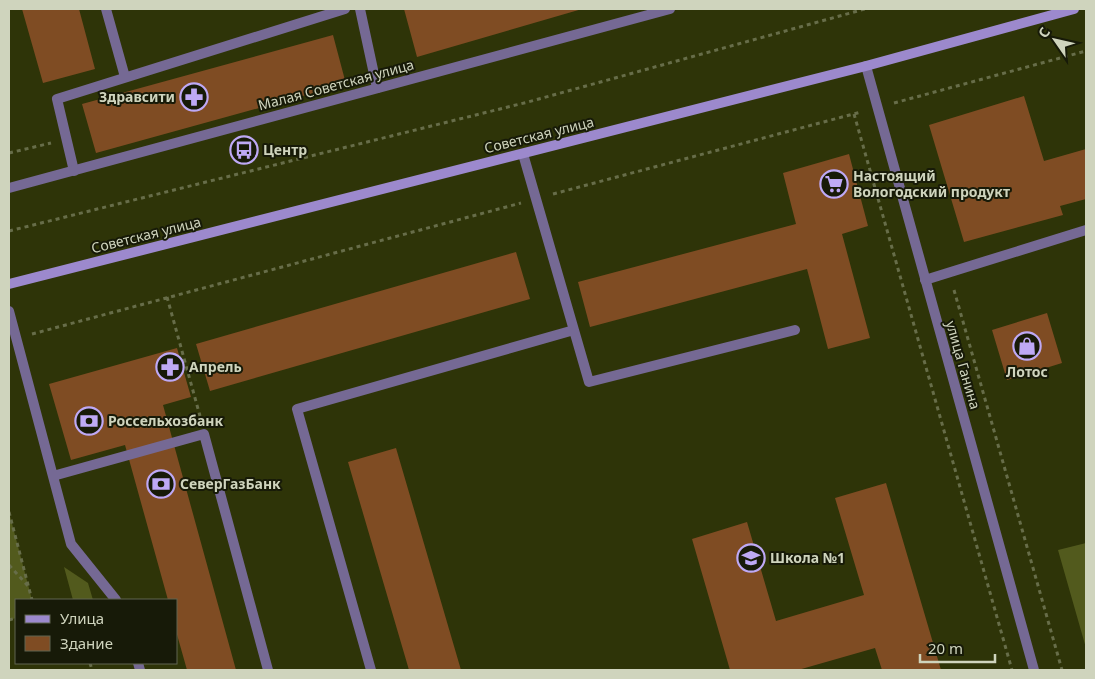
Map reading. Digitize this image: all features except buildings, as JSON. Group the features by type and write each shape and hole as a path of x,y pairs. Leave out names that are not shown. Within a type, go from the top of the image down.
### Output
{"main road":[{"name":"Советская улица","path":"9,284 866,66 1074,9"}],"street":[{"path":"106,9 125,77"},
{"path":"74,170 57,99 345,9"},
{"path":"360,9 377,88"},
{"name":"Малая Советская улица","path":"9,188 670,9"},
{"name":"улица Ганина","path":"866,66 1034,670"},
{"path":"523,154 589,382 795,330"},
{"path":"925,280 1086,230"},
{"path":"9,311 71,544 115,599"},
{"path":"371,670 297,409 574,330"},
{"path":"53,476 204,434 268,670"}],"path":[{"path":"9,231 528,102 865,9"},
{"path":"854,114 1012,670"},
{"path":"949,273 1062,670"},
{"path":"167,297 195,397"},
{"path":"9,512 32,599"},
{"path":"9,565 28,586"}],"green space":[{"path":"9,512 32,599 15,599 15,618 9,620"},
{"path":"1086,543 1086,648 1058,550"},
{"path":"64,567 88,583 93,599 73,599"}],"place":[{"name":"Здравсити","path":"194,97"},
{"name":"Центр","path":"244,150"},
{"name":"Настоящий Вологодский продукт","path":"834,184"},
{"name":"Лотос","path":"1027,346"},
{"name":"Апрель","path":"170,367"},
{"name":"Россельхозбанк","path":"89,421"},
{"name":"СеверГазБанк","path":"161,484"},
{"name":"Школа №1","path":"751,558"}]}
